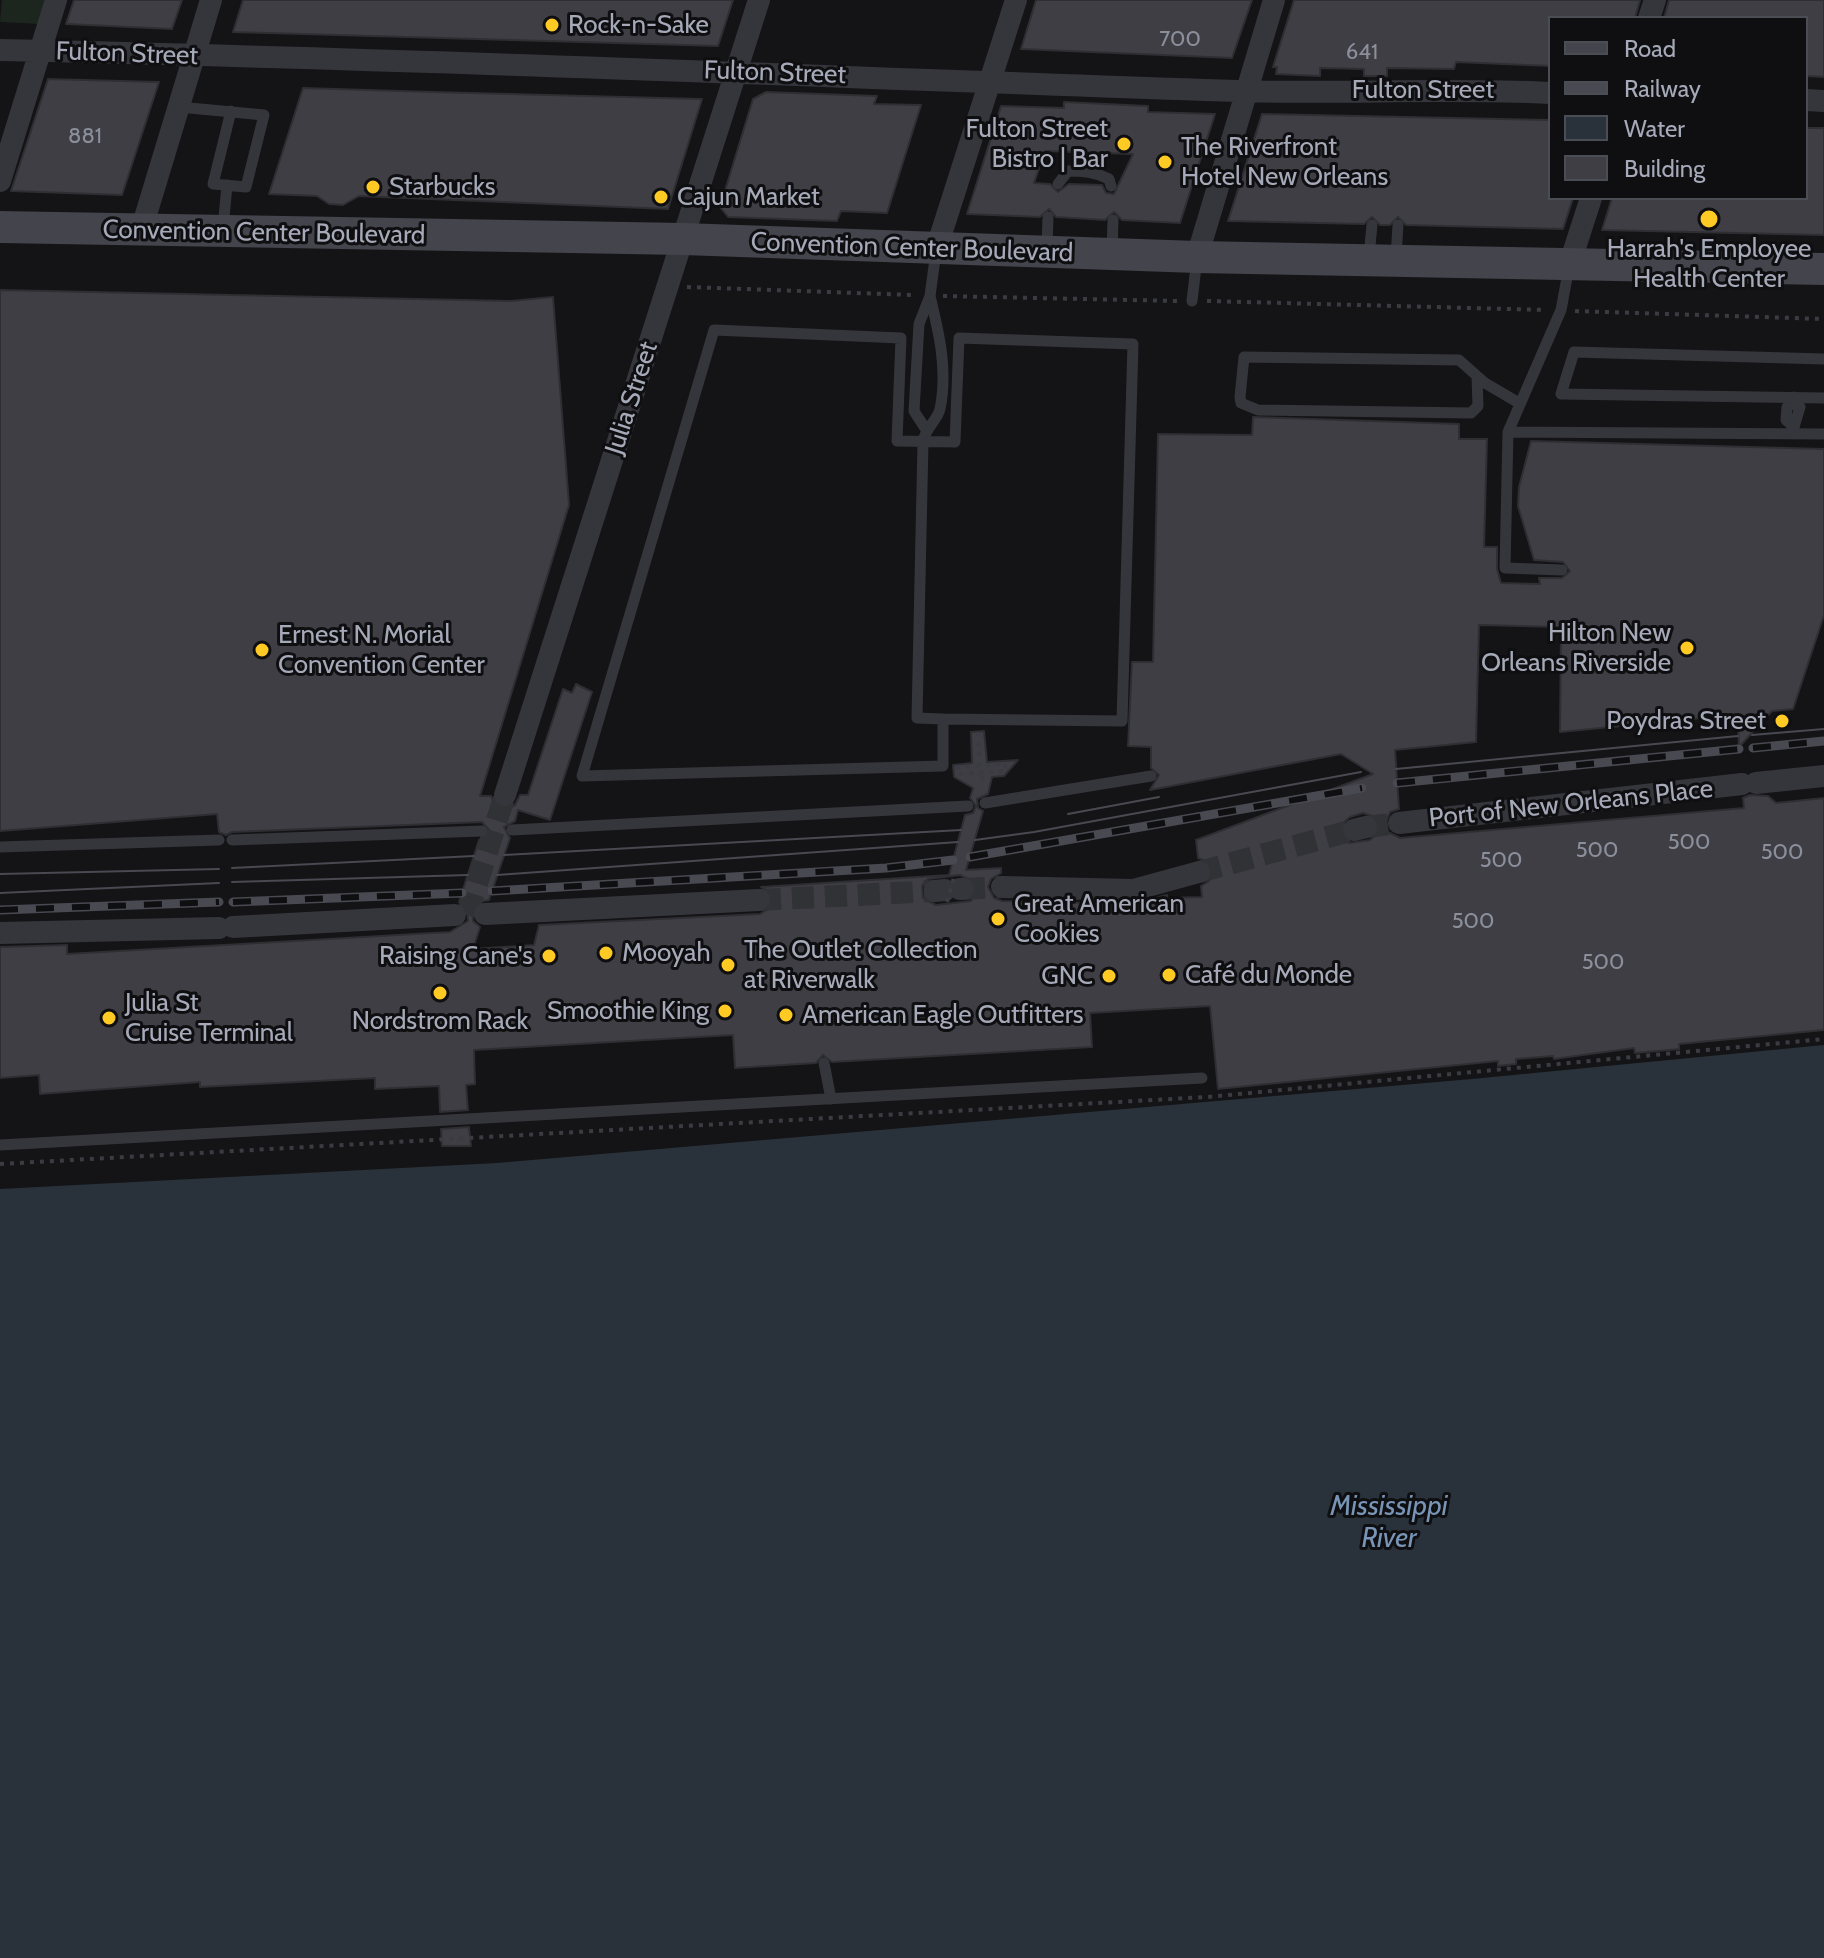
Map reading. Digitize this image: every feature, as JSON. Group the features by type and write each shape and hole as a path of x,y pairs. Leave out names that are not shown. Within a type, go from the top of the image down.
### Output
{"street":[{"path":"0,181 56,0"},
{"path":"141,231 211,0"},
{"name":"Julia Street","path":"505,795 759,0"},
{"path":"936,250 1016,0"},
{"path":"1197,257 1244,91 1274,0"},
{"name":"Fulton Street","path":"0,50 736,71 1244,91 1459,89 1548,93"},
{"path":"1570,263 1590,200"},
{"name":"Convention Center Boulevard","path":"0,227 683,239 1112,255 1824,269"},
{"name":"Port of New Orleans Place","path":"1399,823 1824,776"},
{"path":"1002,887 1133,890 1199,872"},
{"path":"485,914 759,900"},
{"path":"0,933 226,927 455,915"}],"lane":[{"path":"179,107 231,111 264,115 246,187 213,184 231,111"},
{"path":"1058,184 1068,171 1080,171 1109,179 1111,186"},
{"path":"222,233 227,185"},
{"path":"1047,253 1048,217"},
{"path":"1112,255 1113,220"},
{"path":"1372,225 1382,262"},
{"path":"1382,262 1398,225"},
{"path":"925,428 914,411 919,324 930,296 936,250"},
{"path":"1192,301 1197,257"},
{"path":"1562,570 1505,568 1508,432 1561,310 1570,263"},
{"path":"930,296 943,350 943,364 940,413 925,428 923,442 917,718 1122,721 1133,344 959,338 955,442 923,442 897,441 901,338 714,330 582,776 943,766 943,719"},
{"path":"1824,359 1574,352 1561,394 1794,400 1824,398"},
{"path":"1477,377 1478,406 1471,413 1258,410 1241,403 1240,397 1244,357 1459,360 1467,363 1477,377 1519,403"},
{"path":"1792,430 1799,421 1800,407 1794,400"},
{"path":"1508,432 1792,430 1824,434"},
{"path":"985,803 1151,776"},
{"path":"512,830 968,806"},
{"path":"0,847 482,831"},
{"path":"824,1063 831,1099"},
{"path":"0,1145 1202,1078"}],"path":[{"path":"685,287 1824,319"},
{"path":"978,744 980,765"},
{"path":"958,767 1005,764 1006,771 958,774"},
{"path":"982,780 984,772"},
{"path":"0,1164 1207,1097 1824,1039"}],"shaded area":[{"path":"2,0 46,0 39,24 0,22"}],"water":[{"name":"Mississippi River","path":"1824,1045 1824,1958 0,1958 0,1189 497,1163 1472,1079"}],"building":[{"path":"74,0 182,0 172,29 66,24"},
{"path":"243,0 733,0 718,46 233,32"},
{"path":"1036,0 1252,0 1232,58 1021,49"},
{"path":"1294,0 1640,0 1636,16 1548,16 1548,66 1456,62 1454,69 1387,68 1387,76 1364,76 1364,69 1320,68 1320,76 1276,74 1277,67 1273,67"},
{"path":"1669,0 1824,0 1824,77 1808,76 1808,16 1665,16"},
{"path":"48,79 159,82 122,195 11,191"},
{"path":"303,88 702,99 668,209 359,196 343,205 329,204 317,196 269,194"},
{"path":"766,92 877,96 874,104 921,105 887,213 841,211 837,221 728,217 720,207 753,99"},
{"name":"The Riverfront Hotel New Orleans","path":"1064,102 1148,106 1148,112 1215,114 1180,223 1122,220 1114,212 1105,220 1056,217 1049,209 1040,217 967,214 1001,106 1064,108","holes":["1045,151 1133,154 1114,194 1106,193 1102,185 1069,184 1058,192 1050,184 1034,183"]},
{"path":"1262,114 1548,120 1548,200 1572,200 1563,229 1406,225 1398,217 1390,225 1380,225 1372,217 1364,224 1228,221"},
{"path":"1808,128 1824,128 1824,235 1602,230 1611,200 1808,200"},
{"path":"0,290 511,301 553,297 569,505 480,796 491,796 495,805 507,809 515,805 520,795 528,795 563,689 572,693 576,684 592,692 550,820 518,810 515,821 504,827 510,838 489,900 478,902 472,908 473,921 480,927 473,949 534,945 539,925 760,914 771,907 773,900 770,892 761,887 949,875 965,815 973,813 976,806 970,798 973,788 954,777 953,765 972,763 971,732 984,731 987,762 1018,760 1004,776 992,777 988,794 977,799 978,808 983,811 966,870 1001,868 1001,873 991,879 988,887 994,898 1002,901 1133,904 1167,895 1167,898 1202,897 1201,886 1209,881 1213,869 1208,862 1198,858 1196,840 1373,774 1341,754 1150,790 1159,775 1151,768 1151,747 1128,746 1132,662 1153,662 1158,434 1252,435 1253,417 1459,424 1459,439 1487,439 1484,547 1497,547 1497,569 1501,583 1540,584 1539,578 1562,578 1570,571 1563,562 1534,560 1518,506 1519,487 1531,441 1824,449 1824,615 1793,709 1772,711 1739,747 1738,726 1723,716 1560,732 1561,627 1479,625 1476,742 1395,750 1399,809 1390,812 1385,824 1388,832 1400,838 1744,808 1743,798 1750,795 1768,796 1776,803 1824,798 1824,1030 1679,1044 1679,1049 1635,1053 1634,1048 1554,1059 1553,1056 1516,1059 1516,1064 1498,1066 1498,1061 1218,1089 1210,1006 1090,1013 1092,1047 832,1062 823,1055 816,1063 735,1068 733,1035 474,1050 475,1084 466,1085 468,1110 440,1112 439,1086 375,1089 375,1078 200,1087 200,1082 40,1094 39,1075 0,1078 0,947 67,945 67,954 450,932 468,921 467,908 459,902 479,840 487,838 490,831 482,822 232,832 226,835 219,832 217,814 0,831","holes":["1363,813 1377,818 1379,832 1370,840 1349,843 1341,834 1341,825 1350,817","960,875 975,883 977,890 971,901 936,905 923,898 922,886 928,879"]},
{"path":"469,1127 471,1146 442,1146 441,1129"}],"tunnel":[{"path":"467,915 505,795"},
{"path":"1366,827 1399,823"},
{"path":"1199,872 1354,830"},
{"path":"963,889 1002,887"},
{"path":"759,900 935,891"}],"tram line":[{"path":"1752,735 1824,729"},
{"path":"1396,769 1738,736"},
{"path":"975,840 1361,772"},
{"path":"1068,814 1159,797"},
{"path":"504,855 961,830"},
{"path":"497,875 958,842"},
{"path":"232,868 474,856"},
{"path":"0,874 219,869"},
{"path":"232,882 468,875"},
{"path":"0,893 219,883"}],"railway":[{"path":"1753,748 1824,741"},
{"path":"1397,783 1739,749"},
{"path":"970,857 1362,788"},
{"path":"492,891 886,868 953,860"},
{"path":"233,902 462,893"},
{"path":"0,910 219,902"}],"place":[{"name":"Rock-n-Sake","path":"552,25"},
{"name":"Fulton Street Bistro | Bar","path":"1124,144"},
{"name":"The Riverfront Hotel New Orleans","path":"1165,162"},
{"name":"Starbucks","path":"373,187"},
{"name":"Cajun Market","path":"661,197"},
{"name":"Harrah's Employee Health Center","path":"1709,219"},
{"name":"Hilton New Orleans Riverside","path":"1687,648"},
{"name":"Ernest N. Morial Convention Center","path":"262,650"},
{"name":"Poydras Street","path":"1782,721"},
{"name":"Great American Cookies","path":"998,919"},
{"name":"Mooyah","path":"606,953"},
{"name":"Raising Cane's","path":"549,956"},
{"name":"The Outlet Collection at Riverwalk","path":"728,965"},
{"name":"Café du Monde","path":"1169,975"},
{"name":"GNC","path":"1109,976"},
{"name":"Nordstrom Rack","path":"440,993"},
{"name":"Smoothie King","path":"725,1011"},
{"name":"American Eagle Outfitters","path":"786,1015"},
{"name":"Julia St Cruise Terminal","path":"109,1018"}]}
